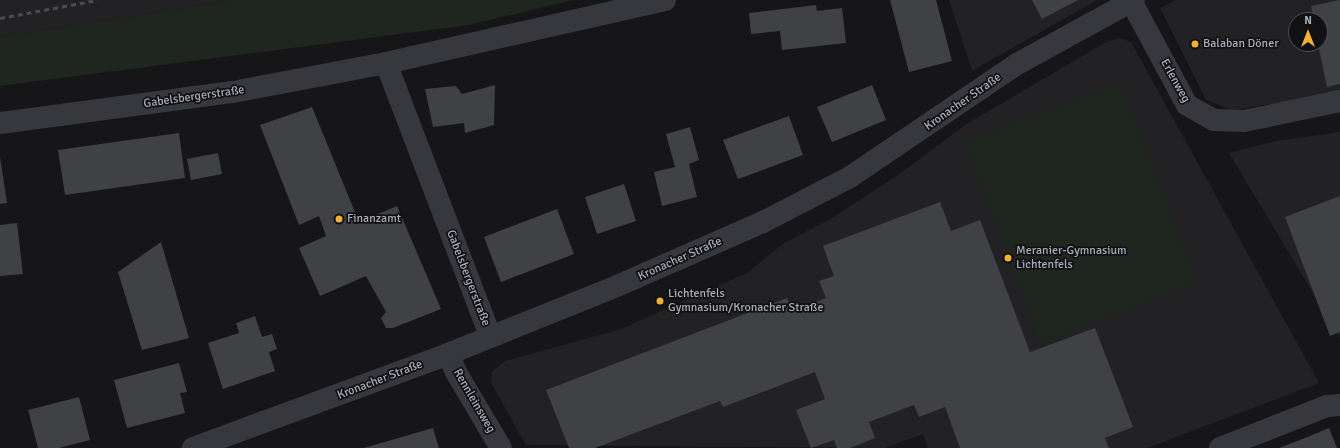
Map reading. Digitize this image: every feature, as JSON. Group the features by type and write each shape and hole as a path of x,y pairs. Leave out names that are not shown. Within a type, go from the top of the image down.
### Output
{"street":[{"name":"Gabelsbergerstraße","path":"0,124 233,92 386,63 665,0"},
{"name":"Erlenweg","path":"1132,1 1187,106 1214,120 1244,121 1340,101"},
{"name":"Kronacher Straße","path":"192,448 448,354 749,229 850,177 1017,64 1132,1"},
{"name":"Gabelsbergerstraße","path":"386,63 490,336"},
{"name":"Rennleinsweg","path":"448,354 501,448"},
{"path":"1220,448 1327,406 1340,405"}],"shaded area":[{"path":"0,0 235,0 0,37"},
{"path":"235,0 573,0 469,25 0,86 0,37"},
{"path":"949,0 1097,0 972,71"},
{"path":"1177,0 1340,0 1340,93 1232,110 1206,100 1160,8"},
{"name":"Meranier-Gymnasium Lichtenfels","path":"1121,38 1131,42 1319,383 1147,448 928,448 923,434 885,448 526,445 491,383 492,372 505,361 621,329 747,273 784,243 829,220 898,175 965,125 1108,41"},
{"path":"1121,82 1198,283 1041,343 964,141"},
{"path":"1340,132 1340,338 1229,153 1276,141"}],"building":[{"path":"890,0 936,0 952,61 909,72"},
{"path":"1032,0 1078,0 1042,19"},
{"path":"1340,0 1340,84 1327,87 1320,52 1328,52 1328,12 1312,12 1311,6"},
{"path":"816,5 817,11 842,8 846,43 782,50 780,31 751,34 749,13"},
{"path":"495,85 494,125 465,133 464,123 433,127 425,89 456,86 462,94"},
{"path":"872,85 886,120 832,142 817,107"},
{"name":"Finanzamt","path":"312,107 359,222 397,206 441,309 393,328 386,328 381,318 386,312 366,276 320,296 299,248 326,236 319,216 299,225 260,125"},
{"path":"789,116 803,155 738,179 723,140"},
{"path":"690,127 699,160 689,164 697,197 662,206 654,172 675,167 666,134"},
{"path":"179,133 185,178 65,195 58,150"},
{"path":"218,153 222,174 191,180 187,159"},
{"path":"0,157 7,203 0,204"},
{"path":"624,184 636,221 597,234 585,197"},
{"path":"1340,196 1340,332 1330,336 1285,217"},
{"path":"940,202 951,231 980,220 1030,352 1095,328 1133,427 1105,438 1109,448 960,448 945,407 919,417 914,405 869,422 875,438 850,448 837,448 834,440 811,448 796,410 825,399 815,372 723,407 720,401 595,448 569,448 546,390 787,298 792,311 826,298 819,281 834,276 823,246"},
{"path":"557,209 574,254 501,282 484,237"},
{"path":"17,223 23,274 0,276 0,225"},
{"path":"161,242 189,338 142,350 118,272"},
{"path":"255,316 262,337 272,334 277,349 269,352 275,371 223,389 208,343 239,333 236,323"},
{"path":"179,363 187,392 180,393 185,413 127,428 114,380"},
{"path":"79,397 90,440 59,448 38,448 28,410"},
{"path":"433,428 439,448 364,448"},
{"path":"1329,428 1337,448 1279,448 1305,438"}],"railway":[{"path":"0,18 97,0"}],"place":[{"name":"Balaban Döner","path":"1195,44"},
{"name":"Finanzamt","path":"339,219"},
{"name":"Meranier-Gymnasium Lichtenfels","path":"1008,258"},
{"name":"Lichtenfels Gymnasium/Kronacher Straße","path":"660,301"}]}
